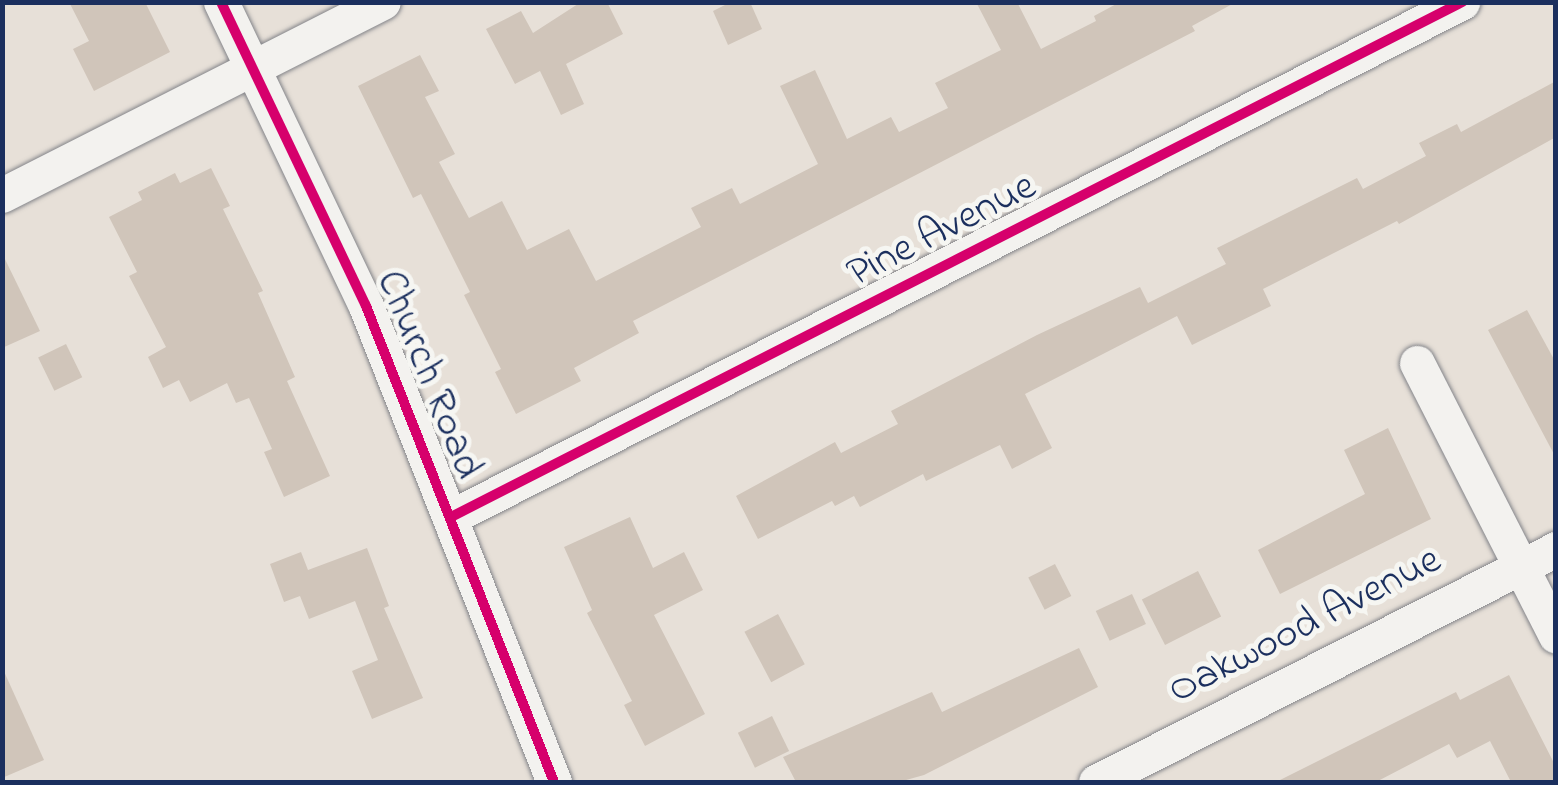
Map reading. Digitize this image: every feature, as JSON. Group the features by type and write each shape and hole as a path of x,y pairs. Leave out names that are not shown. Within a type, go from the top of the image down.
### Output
{"street":[{"name":"Church Road","path":"221,2 336,238 554,782"},
{"path":"2,195 383,2"},
{"name":"Pine Avenue","path":"451,517 1462,2"},
{"path":"1417,363 1556,636"},
{"name":"Oakwood Avenue","path":"1096,782 1556,549"}],"building":[{"path":"69,2 145,2 170,52 94,91 73,49 89,41"},
{"path":"581,2 607,2 623,34 566,64 584,104 561,115 540,71 515,84 486,29 521,11 533,33"},
{"path":"731,2 750,2 762,29 728,45 713,11"},
{"path":"976,2 1017,2 1041,49 1096,21 1094,16 1120,2 1236,2 1192,26 1195,31 633,321 639,333 574,368 581,381 516,414 495,372 501,369 464,295 470,292 421,194 413,198 358,86 420,55 439,91 425,97 455,154 439,162 469,218 502,201 527,250 569,229 596,281 701,227 691,208 732,188 740,204 818,164 780,86 815,70 847,139 891,117 899,132 948,108 935,83 1001,50"},
{"path":"1556,81 1556,137 1399,224 1397,221 1263,289 1271,306 1192,345 1177,316 1025,394 1052,448 1012,469 1000,445 926,481 923,474 860,507 854,496 835,506 832,501 758,539 736,496 835,442 841,453 898,424 891,411 1037,335 1140,287 1148,303 1226,264 1217,248 1357,178 1363,189 1426,156 1419,143 1457,124 1461,132"},
{"path":"211,168 230,206 223,209 263,291 258,293 295,377 287,381 330,476 284,497 264,452 272,449 249,398 236,403 227,383 190,402 179,380 163,388 148,357 166,347 129,276 137,272 109,217 142,200 138,192 175,173 180,183"},
{"path":"2,253 40,331 2,348"},
{"path":"1527,310 1556,363 1556,458 1488,330"},
{"path":"66,344 82,377 54,391 38,358"},
{"path":"1388,428 1431,519 1280,594 1258,550 1365,494 1344,450"},
{"path":"630,517 653,568 684,552 703,590 654,615 705,714 645,746 624,705 632,701 587,613 592,610 564,547"},
{"path":"367,548 389,606 384,608 423,698 372,719 352,671 378,660 355,601 309,619 300,596 284,602 270,564 301,552 308,570"},
{"path":"1055,564 1071,596 1045,610 1028,578"},
{"path":"1198,571 1221,616 1165,645 1142,600"},
{"path":"1132,594 1146,624 1110,641 1096,611"},
{"path":"778,614 805,664 771,682 744,632"},
{"path":"1079,648 1098,687 924,775 899,782 796,782 783,757 932,692 942,712"},
{"path":"2,667 44,760 2,778"},
{"path":"1509,675 1556,767 1556,782 1511,782 1490,741 1457,758 1449,744 1376,782 1276,782 1456,692 1460,700"},
{"path":"772,716 789,751 755,768 738,733"}],"cycle path":[{"path":"221,2 366,306 554,782"},
{"path":"451,517 1462,2"}]}
